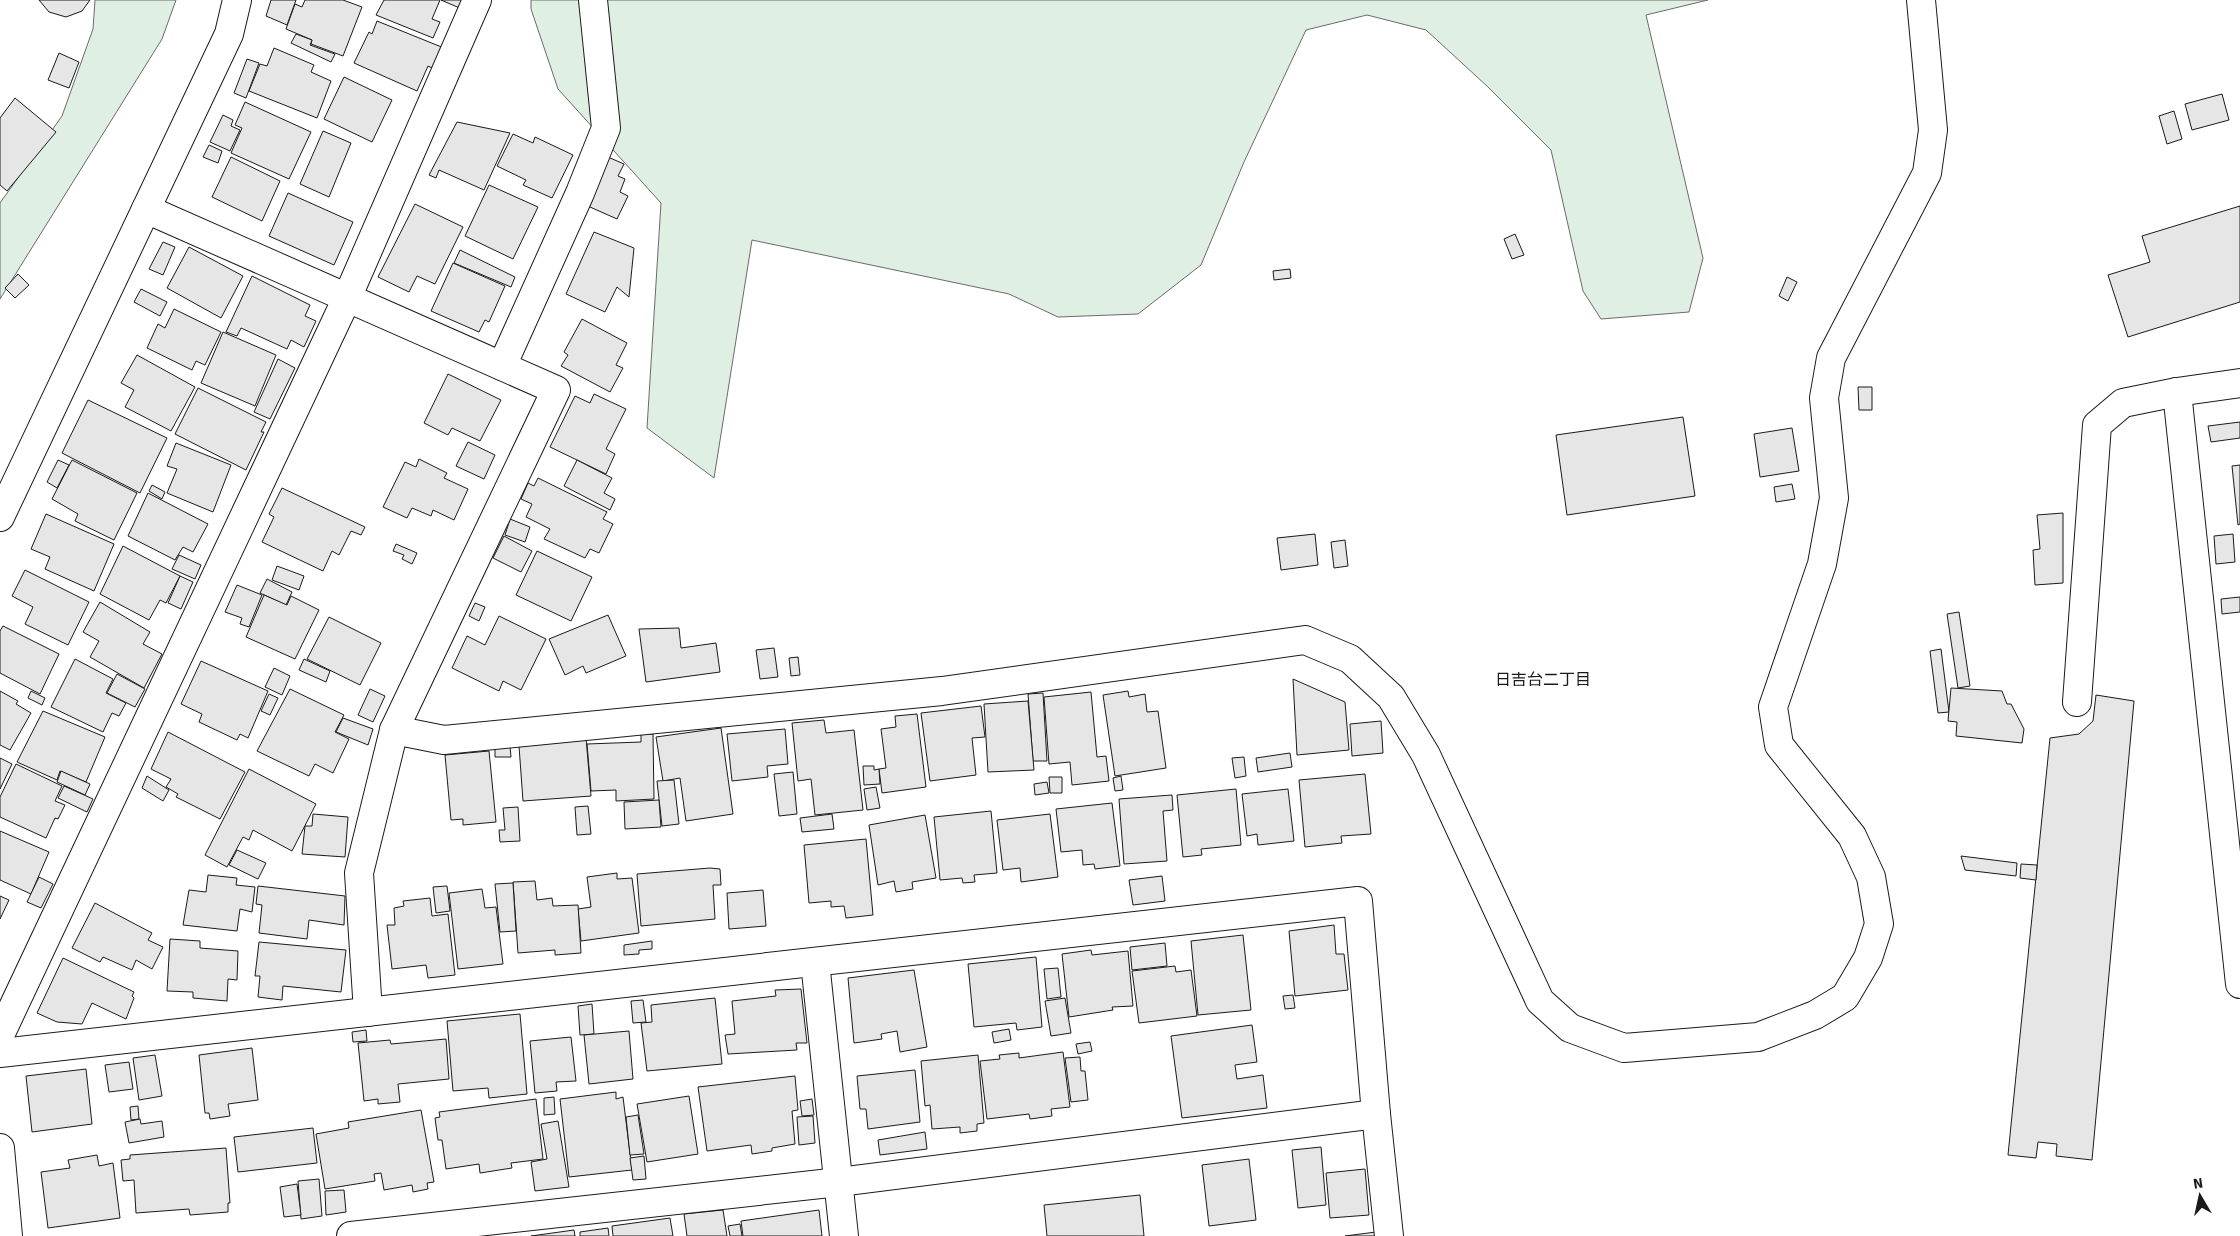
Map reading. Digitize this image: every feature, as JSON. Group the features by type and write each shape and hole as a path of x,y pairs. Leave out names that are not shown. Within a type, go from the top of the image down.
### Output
{"street":[{"path":"0,517 229,34 237,0"},
{"path":"0,1035 347,298 477,0"},
{"path":"502,366 580,193 606,128 593,0"},
{"path":"394,730 444,740 942,691 1305,640 1350,659 1391,697 1426,755 1540,1001 1570,1028 1624,1048 1758,1037 1815,1015 1845,997 1868,958 1879,924 1871,877 1852,836 1779,745 1773,707 1822,564 1834,498 1824,398 1831,358 1927,172 1933,130 1921,0"},
{"path":"146,209 556,390 394,730 359,873 368,1012"},
{"path":"2077,702 2097,425 2124,403 2177,392 2240,383"},
{"path":"2177,392 2240,984"},
{"path":"0,1053 1358,901 1376,1114 1389,1236"},
{"path":"814,962 844,1236"},
{"path":"351,1236 839,1182 1376,1114"},
{"path":"0,1148 8,1236"}],"green space":[{"path":"95,0 176,0 162,39 0,299 0,203 62,116 93,29"},
{"path":"531,0 1708,0 1646,15 1703,258 1689,312 1601,319 1583,291 1551,150 1488,87 1426,30 1367,15 1306,30 1244,162 1201,265 1138,314 1058,317 1009,294 752,240 714,478 647,428 661,203 558,89 531,9"}],"building":[{"path":"39,0 90,0 82,11 66,17 49,12"},
{"path":"271,0 296,0 287,25 266,16"},
{"path":"305,0 343,0 362,7 343,56 311,44 312,40 286,29 295,4 302,7"},
{"path":"384,0 440,0 432,19 440,22 433,38 376,15"},
{"path":"441,0 465,0 462,9"},
{"path":"377,21 444,48 434,69 428,66 417,91 354,63 369,32 372,34"},
{"path":"296,34 312,40 310,45 335,54 331,62 291,43"},
{"path":"274,48 314,65 311,72 331,81 317,118 249,91 260,64 267,66"},
{"path":"59,53 79,62 69,88 48,80"},
{"path":"247,59 259,63 246,98 234,93"},
{"path":"344,77 392,100 372,142 324,119"},
{"path":"2222,94 2229,120 2192,130 2185,104"},
{"path":"15,98 56,132 7,191 0,185 0,118"},
{"path":"245,102 311,132 289,179 231,153 242,128 235,125"},
{"path":"2174,111 2182,139 2167,144 2159,116"},
{"path":"223,115 233,120 231,126 240,130 230,151 210,142"},
{"path":"457,122 510,133 484,190 439,170 436,178 429,175"},
{"path":"323,131 351,143 329,197 300,184"},
{"path":"513,134 533,143 535,137 573,155 552,198 523,185 526,180 497,166"},
{"path":"209,145 222,151 218,163 203,157"},
{"path":"594,151 624,164 618,176 625,179 620,192 628,196 617,219 572,199"},
{"path":"231,157 280,181 262,221 212,197"},
{"path":"489,185 538,207 513,259 465,236"},
{"path":"288,193 353,222 334,265 269,236"},
{"path":"415,204 463,227 435,284 417,276 409,292 378,277"},
{"path":"2240,206 2240,302 2128,337 2108,275 2150,262 2142,236"},
{"path":"594,232 634,248 629,297 617,287 605,312 566,294"},
{"path":"1515,234 1524,255 1512,259 1504,239"},
{"path":"163,242 175,247 163,275 149,269"},
{"path":"189,247 243,276 221,318 167,288"},
{"path":"460,250 515,277 511,287 454,263"},
{"path":"453,263 505,286 489,322 485,320 479,332 431,311"},
{"path":"1290,269 1291,278 1274,280 1273,271"},
{"path":"18,274 29,285 15,298 5,288"},
{"path":"252,276 310,305 305,316 316,321 304,347 291,340 287,349 241,328 237,336 226,332"},
{"path":"1787,277 1797,282 1788,301 1779,296"},
{"path":"141,289 167,302 160,316 134,302"},
{"path":"174,309 221,332 205,365 196,361 192,370 147,348 158,324 165,328"},
{"path":"582,319 627,343 616,365 623,368 610,392 561,366 568,355 564,352"},
{"path":"223,332 276,355 255,406 201,383"},
{"path":"137,355 195,387 171,431 125,407 134,390 121,383"},
{"path":"278,359 295,368 270,419 254,412"},
{"path":"448,374 501,400 480,441 452,428 448,435 424,423"},
{"path":"1858,387 1872,387 1872,410 1859,410"},
{"path":"198,388 266,422 261,432 264,432 246,470 175,434"},
{"path":"594,394 626,409 606,449 615,454 606,474 550,447 575,396 590,403"},
{"path":"88,400 167,438 140,493 62,453"},
{"path":"1683,417 1695,496 1567,515 1556,435"},
{"path":"2240,422 2240,438 2211,442 2208,426"},
{"path":"1792,428 1799,471 1760,477 1754,434"},
{"path":"468,442 495,455 484,479 456,466"},
{"path":"176,443 231,465 213,512 167,493 177,469 167,466"},
{"path":"419,459 447,473 444,478 468,489 454,520 433,510 431,516 412,508 407,518 383,507 405,462 416,467"},
{"path":"58,460 69,465 57,488 47,482"},
{"path":"72,460 137,493 114,540 75,521 78,514 52,499"},
{"path":"577,460 612,478 604,493 615,499 610,510 564,486"},
{"path":"2240,465 2240,524 2238,525 2232,466"},
{"path":"538,478 607,512 603,519 613,524 599,553 590,549 585,558 544,539 550,529 526,517 532,504 521,499 528,483 534,486"},
{"path":"1792,484 1795,499 1776,502 1774,487"},
{"path":"152,485 165,492 162,499 149,491"},
{"path":"282,488 365,527 361,535 351,531 339,555 332,551 323,571 262,542 274,517 269,514"},
{"path":"148,493 208,524 193,552 183,547 175,560 128,536"},
{"path":"2063,513 2063,583 2035,585 2033,550 2040,549 2037,515"},
{"path":"46,514 114,544 94,591 45,569 50,557 31,549"},
{"path":"510,519 530,527 525,542 505,535"},
{"path":"1315,534 1318,565 1281,570 1277,538"},
{"path":"2233,534 2235,562 2216,564 2214,536"},
{"path":"504,536 532,551 521,572 493,558"},
{"path":"1345,540 1348,566 1334,568 1331,542"},
{"path":"396,544 417,553 412,564 402,559 404,555 393,551"},
{"path":"123,546 180,576 166,603 160,600 149,620 100,594"},
{"path":"537,551 592,577 571,621 516,595"},
{"path":"179,555 201,565 195,579 172,569"},
{"path":"277,566 304,576 299,590 272,580"},
{"path":"25,570 89,602 68,645 25,624 33,607 12,596"},
{"path":"180,576 193,582 181,609 168,603"},
{"path":"267,579 292,592 286,605 260,593"},
{"path":"237,585 262,595 249,627 240,624 242,618 225,612"},
{"path":"264,595 287,605 291,596 319,610 295,659 246,637"},
{"path":"2240,597 2240,612 2222,614 2221,599"},
{"path":"100,602 150,632 143,644 162,654 144,688 90,657 99,641 83,632"},
{"path":"475,603 485,607 479,621 469,616"},
{"path":"1959,612 1970,686 1958,688 1947,614"},
{"path":"608,615 626,656 586,673 583,666 565,675 549,639"},
{"path":"499,616 546,639 521,690 503,681 499,691 452,668 467,636 485,645"},
{"path":"329,617 381,643 360,685 307,659"},
{"path":"3,626 59,654 40,694 0,673 0,631"},
{"path":"679,628 681,648 716,643 720,672 646,682 639,629"},
{"path":"774,648 778,677 760,679 756,650"},
{"path":"1941,649 1949,712 1938,713 1930,651"},
{"path":"798,657 800,675 791,676 789,658"},
{"path":"75,659 113,679 106,693 126,703 119,716 112,713 103,732 51,707"},
{"path":"304,659 330,671 326,682 299,670"},
{"path":"201,661 268,691 248,738 240,734 237,740 199,722 202,714 181,704"},
{"path":"274,668 290,676 282,695 265,687"},
{"path":"117,674 145,689 135,707 107,693"},
{"path":"1293,679 1345,702 1349,750 1297,755"},
{"path":"1951,688 2002,691 2007,704 2011,704 2024,729 2022,743 1956,736 1957,722 1948,721"},
{"path":"290,689 344,715 335,732 349,739 333,773 315,764 309,776 257,751"},
{"path":"370,689 385,696 373,722 358,715"},
{"path":"0,691 18,701 16,704 31,713 10,750 0,745"},
{"path":"31,691 45,698 42,705 28,698"},
{"path":"1128,691 1129,697 1145,694 1147,712 1158,711 1166,768 1115,776 1103,695"},
{"path":"1091,692 1097,757 1106,756 1109,781 1072,785 1070,762 1049,764 1044,697"},
{"path":"1043,693 1047,761 1033,761 1028,694"},
{"path":"269,694 278,698 270,715 261,711"},
{"path":"2096,695 2134,701 2092,1160 2056,1156 2057,1144 2038,1142 2036,1158 2008,1155 2050,738 2079,734 2093,721"},
{"path":"1028,701 1034,770 988,772 984,704"},
{"path":"981,706 985,737 972,738 976,775 930,781 921,713"},
{"path":"43,711 105,737 86,782 60,771 57,780 17,762"},
{"path":"917,714 926,787 882,793 879,769 886,768 881,729 896,727 895,716"},
{"path":"343,718 373,729 368,745 336,732"},
{"path":"824,720 826,733 854,730 863,810 815,815 811,779 798,781 792,723"},
{"path":"1381,721 1383,753 1352,756 1350,724"},
{"path":"721,728 733,814 686,821 680,778 663,781 656,737"},
{"path":"785,729 788,764 767,766 768,777 732,781 727,734"},
{"path":"168,732 245,772 220,819 176,797 178,794 166,787 171,779 151,769"},
{"path":"641,734 653,734 654,799 616,801 616,790 591,791 587,744 641,742"},
{"path":"586,738 591,796 523,801 519,746"},
{"path":"510,746 511,757 495,757 495,747"},
{"path":"489,751 496,822 463,825 463,819 451,820 445,755"},
{"path":"1290,753 1292,767 1258,772 1256,758"},
{"path":"1244,757 1246,776 1235,778 1232,758"},
{"path":"0,758 12,764 0,789"},
{"path":"16,764 62,786 55,801 65,805 58,819 55,818 46,838 0,817 0,797"},
{"path":"863,766 874,766 874,770 879,769 880,784 864,785"},
{"path":"249,769 316,804 292,851 253,830 249,840 243,837 227,867 205,855"},
{"path":"61,771 90,784 85,795 57,782"},
{"path":"793,772 797,814 779,816 774,774"},
{"path":"1365,774 1371,834 1341,836 1342,843 1305,847 1299,780"},
{"path":"147,776 169,790 163,801 142,788"},
{"path":"1121,776 1123,790 1115,791 1113,778"},
{"path":"1049,777 1062,777 1062,793 1050,793"},
{"path":"674,780 679,824 662,826 657,781"},
{"path":"1047,782 1049,793 1035,795 1034,784"},
{"path":"64,786 93,799 87,812 58,798"},
{"path":"876,787 880,808 867,810 864,789"},
{"path":"1236,789 1241,845 1201,849 1202,855 1183,857 1177,795"},
{"path":"1288,789 1294,841 1258,845 1257,834 1247,836 1242,794"},
{"path":"1172,795 1173,810 1163,811 1167,861 1124,864 1119,799"},
{"path":"659,800 661,827 625,829 624,802"},
{"path":"1112,803 1120,866 1095,869 1094,864 1083,865 1082,850 1061,852 1056,809"},
{"path":"588,806 591,834 577,835 575,807"},
{"path":"518,807 520,841 500,842 499,830 505,830 503,808"},
{"path":"991,811 997,873 974,875 975,882 963,883 962,878 940,880 934,817"},
{"path":"313,814 348,817 345,857 302,854 305,826 312,826"},
{"path":"832,814 834,829 802,832 800,818"},
{"path":"1050,814 1058,877 1021,882 1020,868 1003,870 997,820"},
{"path":"925,815 936,878 912,882 913,889 896,892 894,881 878,885 869,825"},
{"path":"0,831 49,852 31,894 0,880"},
{"path":"866,839 873,915 846,918 844,906 831,907 831,901 809,903 804,845"},
{"path":"237,850 266,863 258,879 229,865"},
{"path":"1961,856 2017,863 2016,876 1965,870"},
{"path":"2021,864 2037,865 2036,880 2020,878"},
{"path":"710,868 720,869 721,885 713,885 715,919 641,926 637,874"},
{"path":"617,873 617,879 632,878 639,933 581,941 578,909 591,907 587,877"},
{"path":"208,875 237,878 236,885 255,887 252,912 240,909 237,931 183,925 189,890 206,892"},
{"path":"1162,876 1165,901 1133,905 1129,880"},
{"path":"39,877 53,884 41,908 27,902"},
{"path":"535,881 537,900 552,898 553,906 578,905 581,953 555,955 555,950 518,953 513,882"},
{"path":"513,883 516,931 500,932 495,884"},
{"path":"258,886 345,896 344,925 309,920 307,939 259,933 262,905 256,904"},
{"path":"447,886 450,911 436,913 433,887"},
{"path":"482,889 485,908 496,907 503,964 458,969 449,893"},
{"path":"763,890 766,926 729,929 727,893"},
{"path":"0,896 9,900 0,919"},
{"path":"430,898 432,916 448,914 455,975 428,978 426,965 392,969 387,925 395,925 394,908 404,906 403,901"},
{"path":"95,903 152,933 148,940 163,947 152,969 136,960 132,970 103,957 100,962 72,948"},
{"path":"1334,925 1336,954 1344,954 1348,990 1295,996 1289,931"},
{"path":"1243,935 1251,1010 1198,1015 1191,941"},
{"path":"170,939 200,941 200,948 238,951 237,980 228,979 227,1001 193,998 193,992 167,991"},
{"path":"652,941 652,949 639,950 639,954 624,955 624,945"},
{"path":"259,942 346,950 341,992 283,986 282,1000 258,997 260,976 255,976"},
{"path":"1165,943 1167,966 1132,970 1130,947"},
{"path":"1091,950 1092,955 1128,951 1133,1006 1112,1007 1113,1010 1069,1017 1062,954"},
{"path":"1036,957 1042,1027 1017,1030 1016,1023 974,1027 968,964"},
{"path":"63,958 134,992 132,996 134,998 126,1019 92,1003 82,1024 57,1022 37,1013"},
{"path":"1175,966 1176,972 1191,970 1197,1016 1139,1023 1132,971"},
{"path":"1058,968 1061,997 1047,999 1044,969"},
{"path":"914,970 927,1047 900,1052 897,1031 881,1034 882,1039 854,1043 848,978"},
{"path":"801,989 807,1043 796,1043 797,1050 728,1054 725,1035 735,1034 732,1001 776,996 775,990"},
{"path":"1293,995 1295,1008 1285,1009 1283,996"},
{"path":"715,998 722,1064 647,1071 641,1023 652,1022 651,1005"},
{"path":"1065,998 1071,1033 1051,1036 1045,1001"},
{"path":"643,1000 646,1022 633,1023 631,1001"},
{"path":"592,1004 594,1034 580,1035 578,1006"},
{"path":"520,1014 527,1094 489,1098 488,1088 453,1091 447,1021"},
{"path":"1252,1025 1257,1062 1235,1065 1237,1079 1263,1075 1267,1108 1182,1118 1171,1036"},
{"path":"1009,1029 1011,1040 994,1043 992,1032"},
{"path":"366,1030 367,1041 353,1042 352,1032"},
{"path":"629,1031 633,1079 589,1084 584,1035"},
{"path":"571,1037 576,1081 556,1082 557,1091 535,1093 530,1041"},
{"path":"446,1039 449,1079 398,1084 400,1102 378,1104 378,1099 364,1101 358,1043 390,1040 391,1044"},
{"path":"1090,1042 1092,1051 1078,1054 1076,1044"},
{"path":"252,1048 258,1100 228,1104 230,1116 210,1119 209,1113 205,1113 199,1055"},
{"path":"1063,1052 1070,1107 1051,1109 1052,1116 1030,1119 1029,1114 987,1119 980,1061 1000,1059 999,1055 1019,1053 1019,1058"},
{"path":"155,1055 162,1096 139,1100 133,1058"},
{"path":"978,1055 984,1123 977,1124 977,1131 960,1133 960,1127 932,1129 930,1105 925,1106 921,1061"},
{"path":"1080,1057 1081,1071 1085,1071 1088,1100 1071,1102 1065,1058"},
{"path":"129,1062 133,1089 109,1092 105,1065"},
{"path":"86,1069 92,1124 32,1132 26,1076"},
{"path":"915,1070 920,1122 868,1129 866,1109 860,1109 857,1076"},
{"path":"795,1076 798,1110 792,1111 795,1144 772,1148 772,1151 752,1154 751,1145 707,1151 698,1087"},
{"path":"616,1092 616,1099 623,1097 632,1170 569,1177 560,1099"},
{"path":"689,1096 698,1154 647,1162 637,1104"},
{"path":"554,1097 555,1114 544,1115 544,1098"},
{"path":"536,1099 543,1159 511,1163 512,1168 480,1173 479,1164 446,1169 442,1140 438,1140 435,1118 440,1117 439,1112"},
{"path":"812,1099 814,1115 802,1116 800,1101"},
{"path":"138,1106 139,1119 131,1120 130,1107"},
{"path":"421,1110 434,1182 427,1183 428,1189 413,1192 412,1185 384,1190 381,1173 374,1174 375,1181 325,1189 316,1134 349,1128 348,1122"},
{"path":"638,1115 644,1154 630,1155 626,1117"},
{"path":"813,1116 815,1143 799,1145 797,1117"},
{"path":"140,1119 141,1124 162,1121 164,1137 129,1143 125,1122"},
{"path":"558,1121 569,1187 535,1191 531,1162 547,1159 541,1124"},
{"path":"313,1128 317,1163 238,1172 234,1137"},
{"path":"925,1132 927,1149 880,1155 878,1140"},
{"path":"1321,1147 1326,1205 1298,1208 1292,1150"},
{"path":"226,1148 230,1203 228,1203 228,1212 190,1215 189,1209 136,1213 134,1180 123,1181 121,1160 130,1159 130,1155"},
{"path":"97,1155 99,1166 113,1163 120,1218 48,1228 41,1172 70,1168 68,1160"},
{"path":"644,1156 646,1179 633,1180 630,1158"},
{"path":"1249,1159 1256,1220 1209,1226 1202,1165"},
{"path":"1365,1169 1369,1215 1330,1218 1326,1173"},
{"path":"319,1179 322,1216 301,1219 298,1181"},
{"path":"297,1184 301,1215 284,1217 280,1187"},
{"path":"344,1190 346,1212 326,1215 325,1191"},
{"path":"1140,1195 1144,1236 1047,1236 1044,1205"},
{"path":"723,1210 727,1236 687,1236 684,1214"},
{"path":"819,1210 822,1236 743,1236 741,1221"},
{"path":"670,1218 673,1236 613,1236 612,1226"},
{"path":"740,1224 742,1236 730,1236 728,1226"},
{"path":"608,1228 609,1236 580,1236 580,1232"},
{"path":"574,1230 575,1236 531,1236"},
{"path":"1376,1232 1376,1236 1345,1236"}],"district":[{"name":"日吉台二丁目","path":"1543,679"}]}
